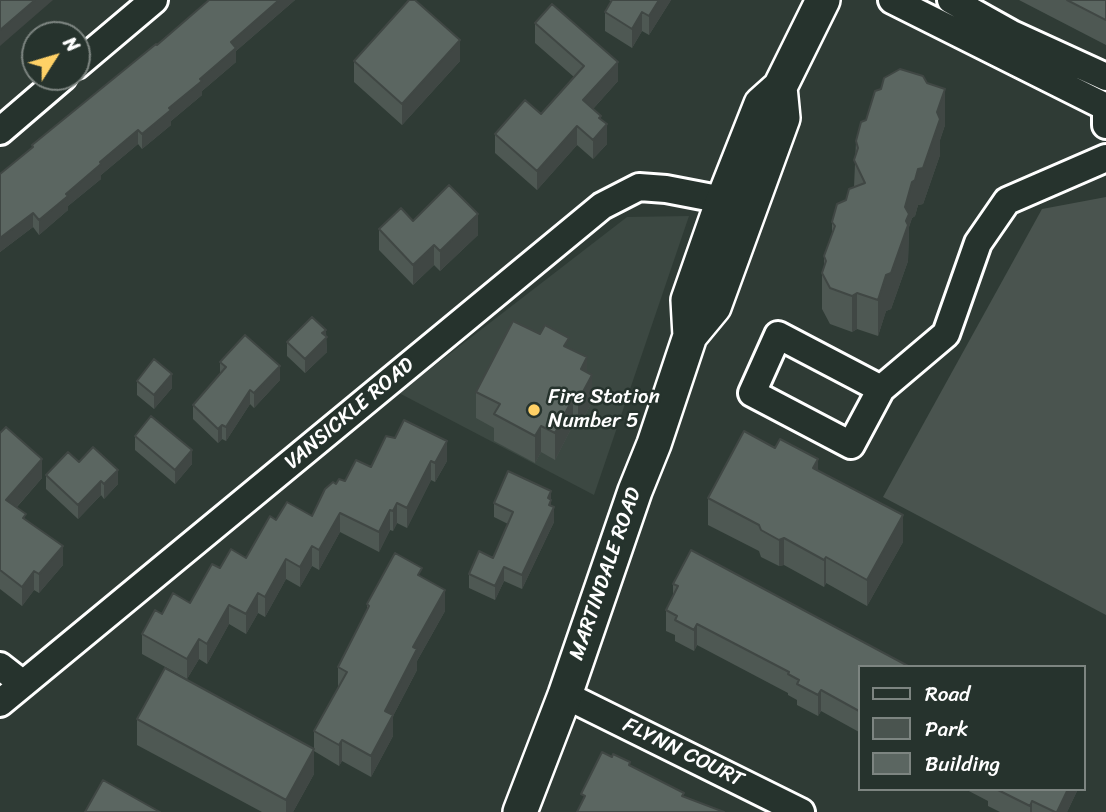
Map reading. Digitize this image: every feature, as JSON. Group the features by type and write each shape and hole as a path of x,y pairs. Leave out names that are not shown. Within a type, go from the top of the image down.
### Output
{"main road":[{"name":"MARTINDALE ROAD","path":"690,336 688,300 723,200 761,104 780,87 823,0"},
{"name":"MARTINDALE ROAD","path":"520,812 565,695 690,336 714,307 783,118 780,87"}],"street":[{"path":"91,53 154,0"},
{"path":"892,0 1106,107 1106,125"},
{"path":"951,0 1012,34 1106,77"},
{"path":"0,131 47,91"},
{"path":"881,389 778,335 752,393 851,445 881,389 946,334 978,243 1007,201 1106,158"},
{"name":"VANSICKLE ROAD","path":"0,703 602,206 639,187 666,189 723,200"},
{"path":"0,666 23,684"},
{"name":"FLYNN COURT","path":"565,695 801,812"}],"shaded area":[{"path":"689,216 594,495 399,393 627,217"}],"green space":[{"path":"1106,197 1106,615 883,497 1042,209"}],"building":[{"path":"0,0 35,0 0,30"},
{"path":"209,0 279,0 231,42 236,48 169,108 171,110 142,134 138,130 39,220 33,213 0,238 0,174"},
{"path":"409,0 415,0 460,40 402,104 354,61"},
{"path":"612,0 659,0 649,16 642,12 632,29 605,12"},
{"path":"1067,0 1106,0 1106,20"},
{"path":"552,4 618,62 583,100 607,124 593,140 577,126 537,171 495,134 525,100 541,114 584,66 535,23"},
{"path":"900,69 923,76 927,83 945,89 937,112 940,119 923,168 918,169 912,182 905,207 909,214 906,221 908,225 878,300 857,293 852,296 830,288 822,273 826,261 824,256 835,226 832,222 837,204 846,200 849,189 865,183 854,160 861,122 866,120 875,91 881,89 884,78"},
{"path":"449,185 478,214 440,251 434,245 413,265 379,229 401,208 413,221"},
{"path":"312,317 326,330 322,333 327,337 305,359 287,342"},
{"name":"Fire Station Number 5","path":"513,321 540,334 545,325 569,338 564,346 587,357 581,369 592,375 578,401 573,398 555,433 541,426 535,436 494,414 500,404 476,392"},
{"path":"245,335 280,366 254,393 250,390 226,427 222,425 218,429 193,405 226,367 220,362"},
{"path":"154,359 172,374 154,395 137,381"},
{"path":"151,416 192,450 175,470 135,436"},
{"path":"404,420 447,441 435,463 431,461 407,508 397,503 393,511 390,510 379,532 340,513 319,550 312,546 300,567 286,559 265,597 258,593 246,614 229,605 207,644 199,639 187,659 142,634 155,610 162,614 173,593 190,603 212,564 220,568 231,549 246,558 270,516 276,520 287,502 312,516 325,489 333,482 336,484 339,479 345,481 356,460 371,467 386,436 395,438"},
{"path":"6,427 42,459 6,500 26,514 23,518 63,546 39,574 34,571 22,587 0,570 0,433"},
{"path":"744,431 775,448 780,439 818,459 813,468 903,515 867,580 826,557 824,560 784,538 779,540 761,530 759,525 708,498"},
{"path":"93,447 118,470 104,484 101,481 78,505 46,475 68,452 79,462"},
{"path":"508,471 551,491 549,505 554,507 522,575 504,567 495,586 469,574 479,551 493,558 513,512 494,503"},
{"path":"691,550 906,665 858,665 858,710 821,690 818,695 797,684 799,680 788,674 789,672 697,624 694,630 675,620 677,616 666,610 678,586 673,584"},
{"path":"395,553 422,568 418,575 445,590 413,647 417,649 385,711 393,715 371,756 342,740 339,745 314,731 347,672 338,667 369,606 367,604"},
{"path":"165,668 314,749 286,800 137,719"},
{"path":"602,752 630,762 629,765 684,793 682,796 724,812 577,812 585,796 581,794"},
{"path":"103,780 160,812 85,812"},
{"path":"1000,791 1067,791 1057,812 1032,801 1030,806"}],"place":[{"name":"Fire Station Number 5","path":"534,410"}]}
